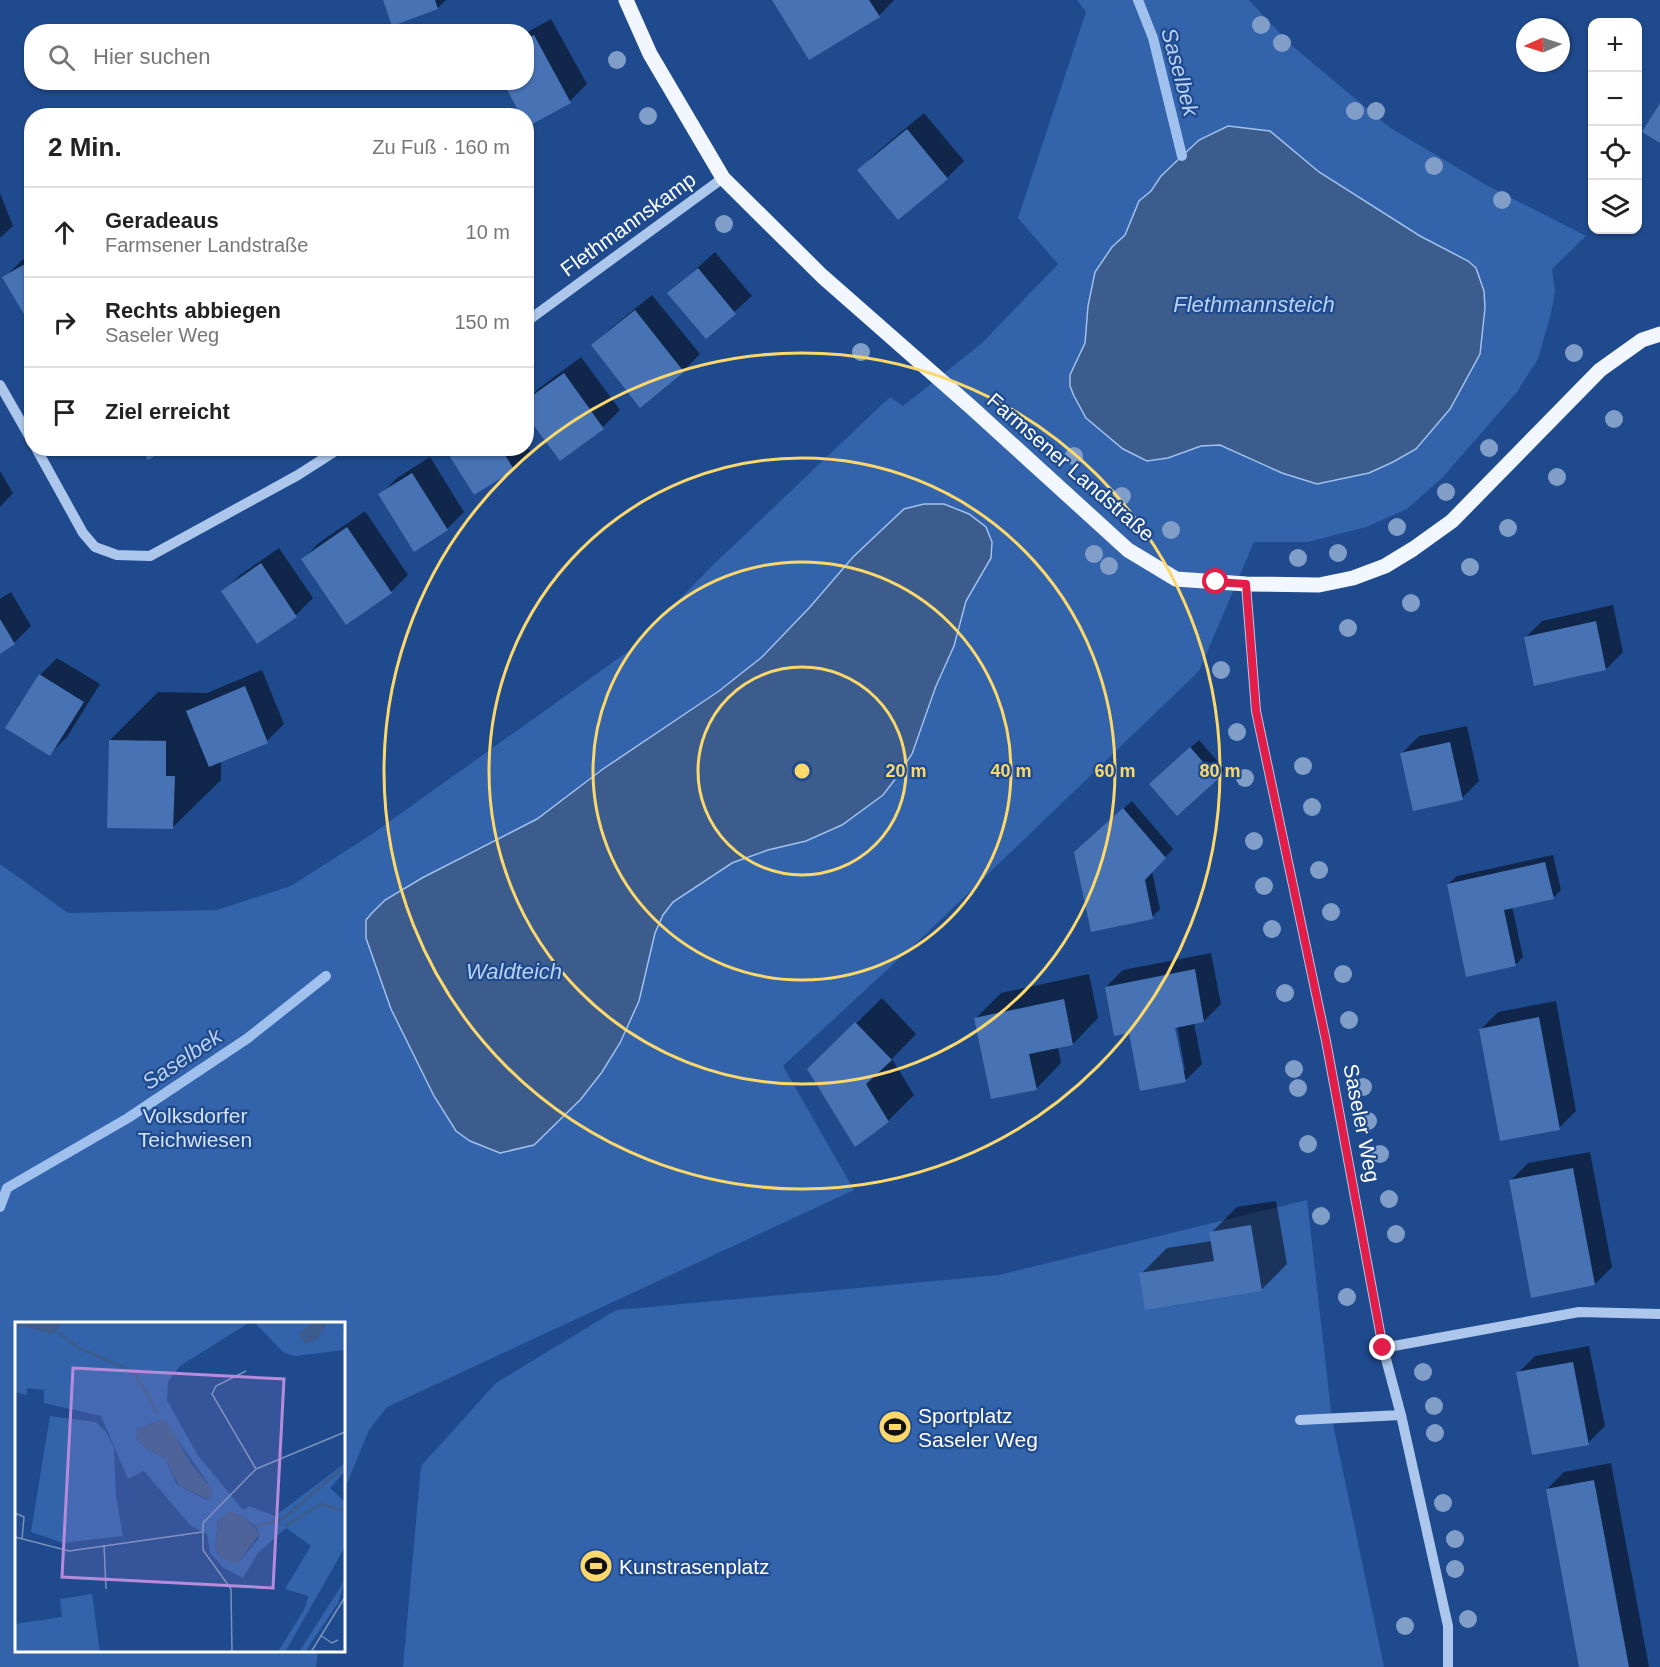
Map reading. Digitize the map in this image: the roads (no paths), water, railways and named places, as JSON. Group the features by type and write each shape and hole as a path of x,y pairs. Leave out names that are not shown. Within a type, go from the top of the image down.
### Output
{"main road":[{"name":"Farmsener Landstraße","path":"626,0 650,54 723,178 822,276 971,407 1128,550 1176,579 1246,584 1319,585 1353,578 1385,566 1452,521 1600,370 1642,340 1660,334"}],"street":[{"name":"Flethmannskamp","path":"534,316 723,178"},
{"path":"0,386 24,427"},
{"path":"40,456 83,533 94,547 117,555 150,556 287,481 327,456"},
{"name":"Saseler Weg","path":"1246,584 1256,711 1326,1041 1383,1348 1401,1414 1448,1626 1448,1667"},
{"path":"1383,1348 1579,1312 1660,1314"},
{"path":"1300,1420 1401,1414"}],"water":[{"name":"Flethmannsteich","path":"1228,126 1270,131 1319,172 1420,236 1468,261 1476,268 1484,291 1485,308 1480,354 1450,409 1416,449 1369,473 1317,484 1282,473 1220,445 1201,446 1168,458 1147,461 1123,449 1086,418 1074,396 1070,386 1070,375 1085,343 1088,306 1095,272 1112,247 1125,235 1139,201 1151,191 1161,176 1199,140"},
{"name":"Waldteich","path":"924,504 944,504 969,514 986,527 992,542 991,558 966,601 954,646 936,686 912,754 893,782 883,795 842,825 806,841 768,850 732,863 673,902 663,915 655,933 639,1001 620,1043 602,1072 581,1099 534,1145 500,1153 470,1141 456,1131 434,1096 391,1009 366,938 366,920 385,900 422,878 537,819 603,769 719,691 762,657 810,607 853,557 904,509"}],"waterway":[{"name":"Saselbek","path":"1138,0 1153,38 1182,156"},
{"name":"Saselbek","path":"0,1207 7,1188 128,1118 248,1038 326,976"}],"place":[{"name":"Sportplatz Saseler Weg","path":"895,1427"},
{"name":"Kunstrasenplatz","path":"596,1566"}],"park label":[{"name":"Volksdorfer Teichwiesen","path":"195,1127"}]}
